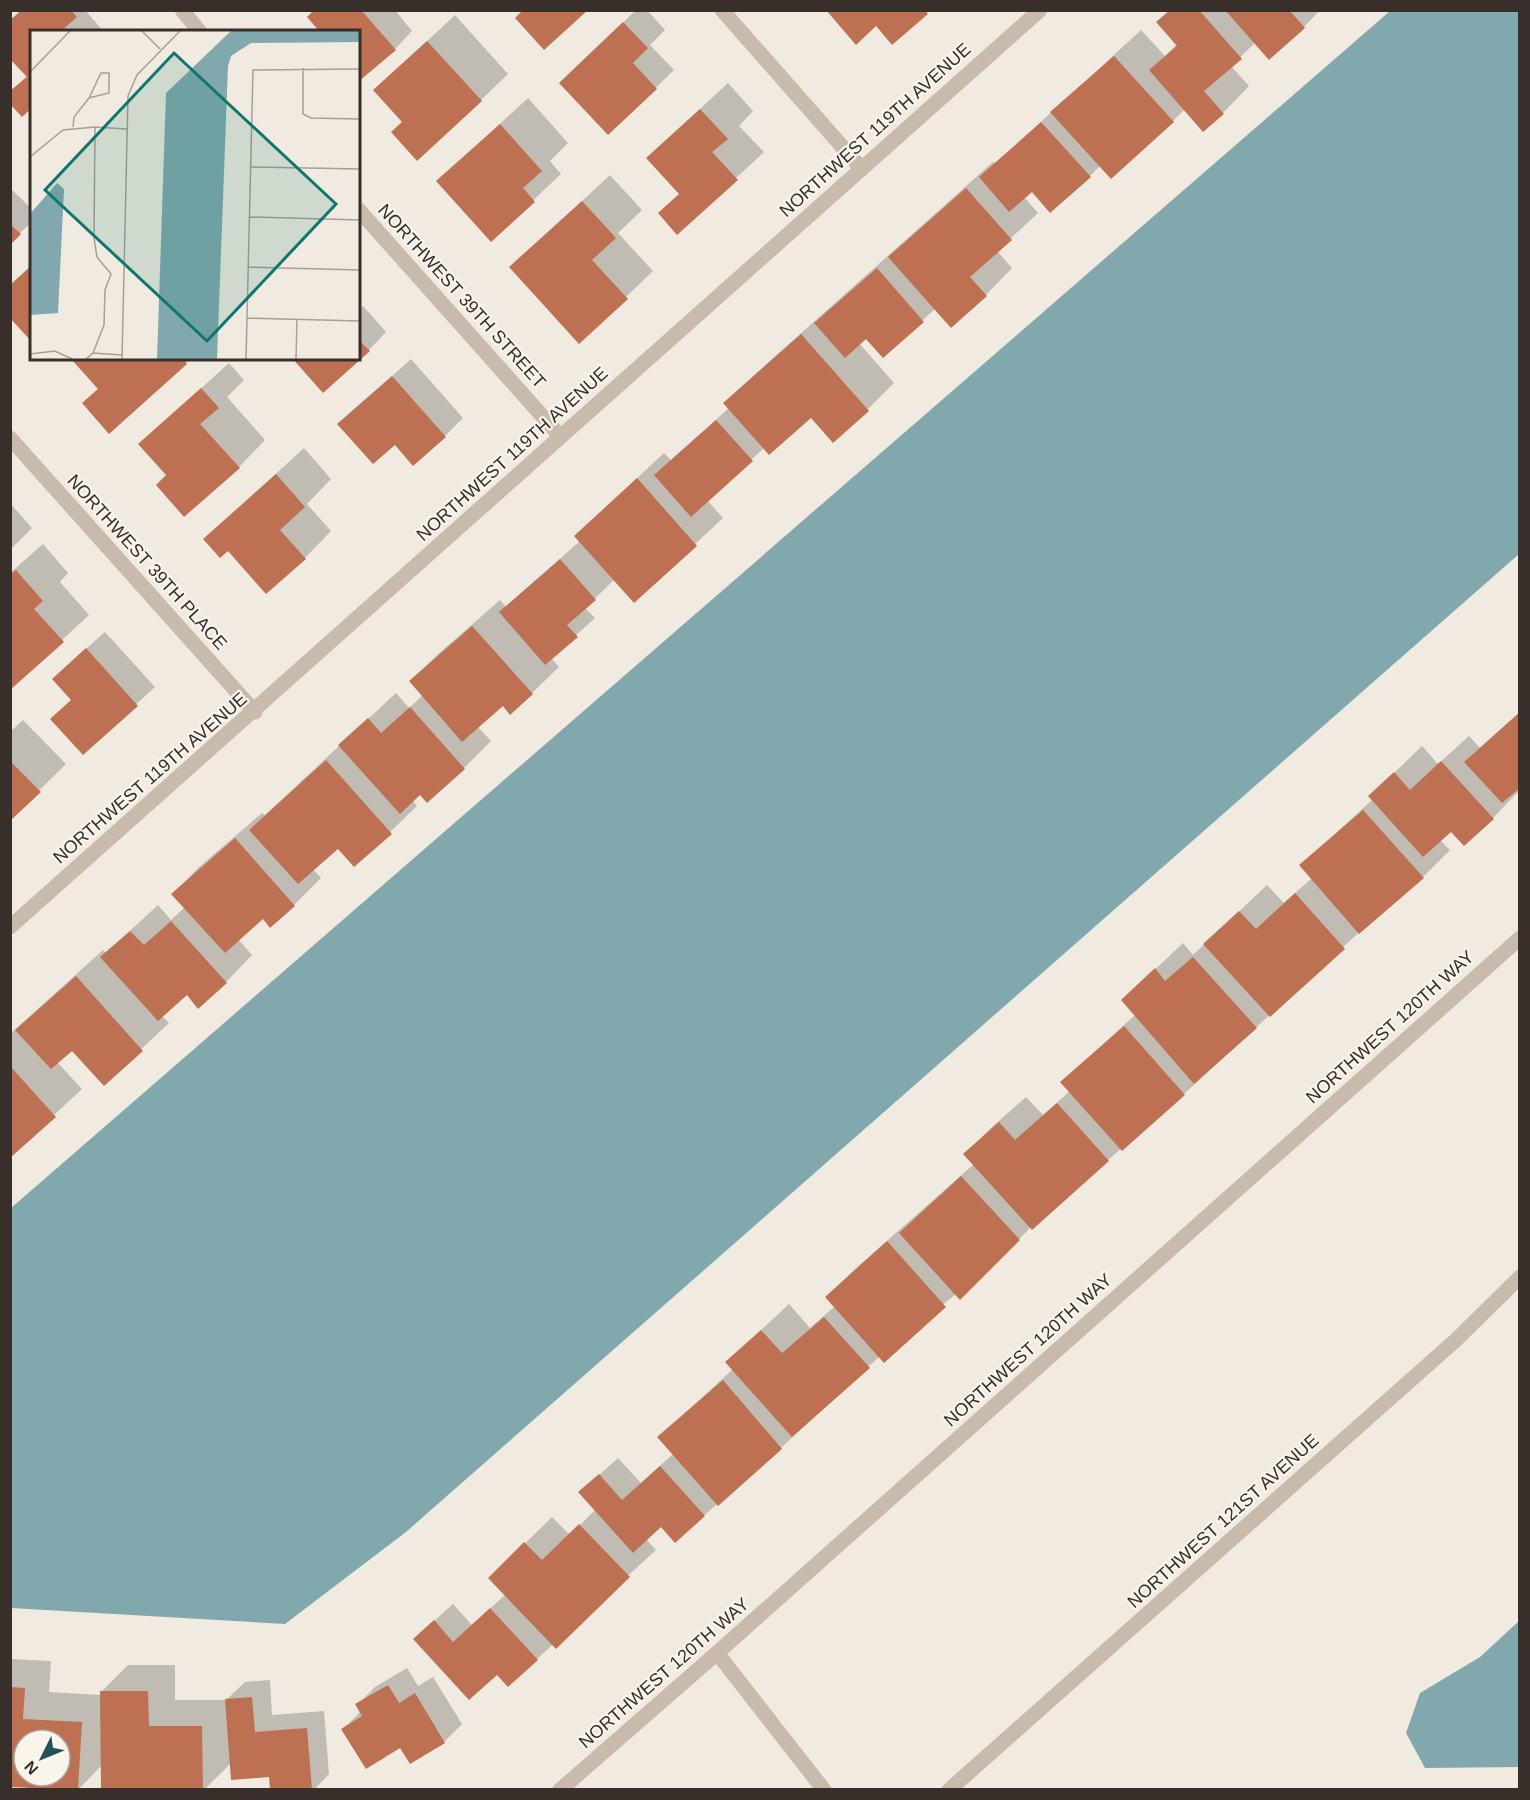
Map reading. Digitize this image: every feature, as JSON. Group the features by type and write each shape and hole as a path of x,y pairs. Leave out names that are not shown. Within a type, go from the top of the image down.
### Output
{"street":[{"path":"182,10 198,30"},
{"path":"722,10 861,168"},
{"name":"NORTHWEST 119TH AVENUE","path":"10,927 255,712 1040,10"},
{"name":"NORTHWEST 39TH STREET","path":"360,211 561,436"},
{"name":"NORTHWEST 39TH PLACE","path":"10,438 255,712"},
{"name":"NORTHWEST 120TH WAY","path":"560,1790 1520,938"},
{"name":"NORTHWEST 121ST AVENUE","path":"949,1790 1457,1339 1520,1277"},
{"path":"717,1653 824,1790"}],"water":[{"path":"1390,11 1519,11 1519,554 406,1532 285,1624 11,1608 11,1208"},
{"path":"1519,1621 1519,1767 1425,1768 1406,1733 1420,1693 1480,1657"}],"building":[{"path":"22,10 71,10 77,17 62,30 30,30 30,110 22,117 10,104 10,91 27,77 10,59 10,20"},
{"path":"314,10 361,10 396,50 360,80 360,30 318,30 307,17"},
{"path":"523,10 588,10 544,50 515,18"},
{"path":"826,10 925,10 928,14 892,45 876,26 856,45"},
{"path":"1170,10 1199,10 1242,59 1204,91 1224,114 1203,132 1149,70 1177,46 1156,22"},
{"path":"1225,10 1289,10 1305,28 1269,60"},
{"path":"623,22 648,48 633,63 657,89 608,135 559,83"},
{"path":"427,41 482,101 417,161 391,132 402,122 373,90"},
{"path":"1114,56 1174,122 1111,179 1050,112"},
{"path":"700,109 728,139 712,152 738,180 677,235 658,213 679,194 646,158"},
{"path":"1041,122 1091,177 1050,213 1032,192 1009,212 979,177"},
{"path":"500,124 542,171 523,188 535,202 491,242 436,181"},
{"path":"966,188 1012,240 970,277 987,296 951,328 888,257"},
{"path":"582,201 616,238 592,260 628,299 579,344 509,267"},
{"path":"10,224 21,234 10,245"},
{"path":"30,267 30,340 10,318 10,285"},
{"path":"877,268 924,322 883,358 866,339 845,358 814,323"},
{"path":"801,334 869,411 833,443 811,418 769,455 723,403"},
{"path":"360,341 370,351 360,360"},
{"path":"72,360 184,360 187,364 109,434 82,403 98,389"},
{"path":"294,360 360,360 323,393"},
{"path":"392,376 446,437 413,466 395,445 373,464 337,424"},
{"path":"201,388 219,408 200,424 240,468 184,517 156,485 166,475 138,444"},
{"path":"716,420 753,461 691,517 654,475"},
{"path":"276,474 305,507 280,530 306,559 266,594 228,551 220,558 203,539"},
{"path":"637,478 697,546 634,603 574,536"},
{"path":"560,559 596,600 567,625 578,637 545,665 499,612"},
{"path":"16,570 43,601 34,609 64,642 10,690 10,574"},
{"path":"472,626 533,694 510,715 503,706 462,742 409,681"},
{"path":"86,648 138,706 83,755 50,719 71,700 52,679"},
{"path":"410,707 465,769 427,803 420,795 400,814 338,745 368,718 381,733"},
{"path":"1520,712 1520,788 1502,803 1464,762"},
{"path":"326,760 392,834 354,867 338,849 298,884 249,830"},
{"path":"10,761 41,792 10,821"},
{"path":"1441,761 1494,819 1464,846 1451,832 1423,857 1368,796 1394,772 1410,790"},
{"path":"1363,810 1424,878 1359,934 1299,865"},
{"path":"235,838 295,906 270,928 263,919 225,953 171,894"},
{"path":"1295,893 1345,949 1270,1017 1203,944 1239,911 1256,929"},
{"path":"171,921 227,983 198,1009 187,995 158,1021 100,957 130,931 144,945"},
{"path":"1193,957 1257,1028 1194,1084 1121,1000 1155,968 1165,981"},
{"path":"76,976 143,1051 104,1086 72,1051 51,1069 15,1030"},
{"path":"1124,1026 1185,1095 1122,1151 1060,1082"},
{"path":"10,1066 56,1117 10,1158"},
{"path":"1057,1103 1109,1161 1032,1230 963,1154 999,1122 1015,1140"},
{"path":"961,1176 1020,1240 960,1300 899,1233"},
{"path":"887,1241 946,1307 884,1363 825,1297"},
{"path":"824,1317 870,1368 792,1437 725,1362 761,1330 782,1353"},
{"path":"723,1380 782,1449 718,1506 657,1437"},
{"path":"660,1466 705,1516 675,1543 661,1527 633,1553 578,1492 599,1474 622,1500"},
{"path":"579,1524 630,1577 556,1649 488,1578 524,1542 542,1560"},
{"path":"490,1608 538,1660 508,1687 497,1675 469,1700 413,1639 434,1620 453,1642"},
{"path":"388,1685 399,1703 415,1693 445,1743 410,1764 400,1748 366,1769 341,1729 362,1716 355,1704"},
{"path":"10,1687 25,1688 23,1719 82,1722 78,1790 33,1788 72,1788 72,1728 12,1728 12,1787 10,1787"},
{"path":"100,1691 148,1691 149,1726 202,1726 203,1790 101,1790"},
{"path":"252,1697 255,1732 307,1728 312,1790 270,1790 269,1777 231,1780 225,1699"}]}
